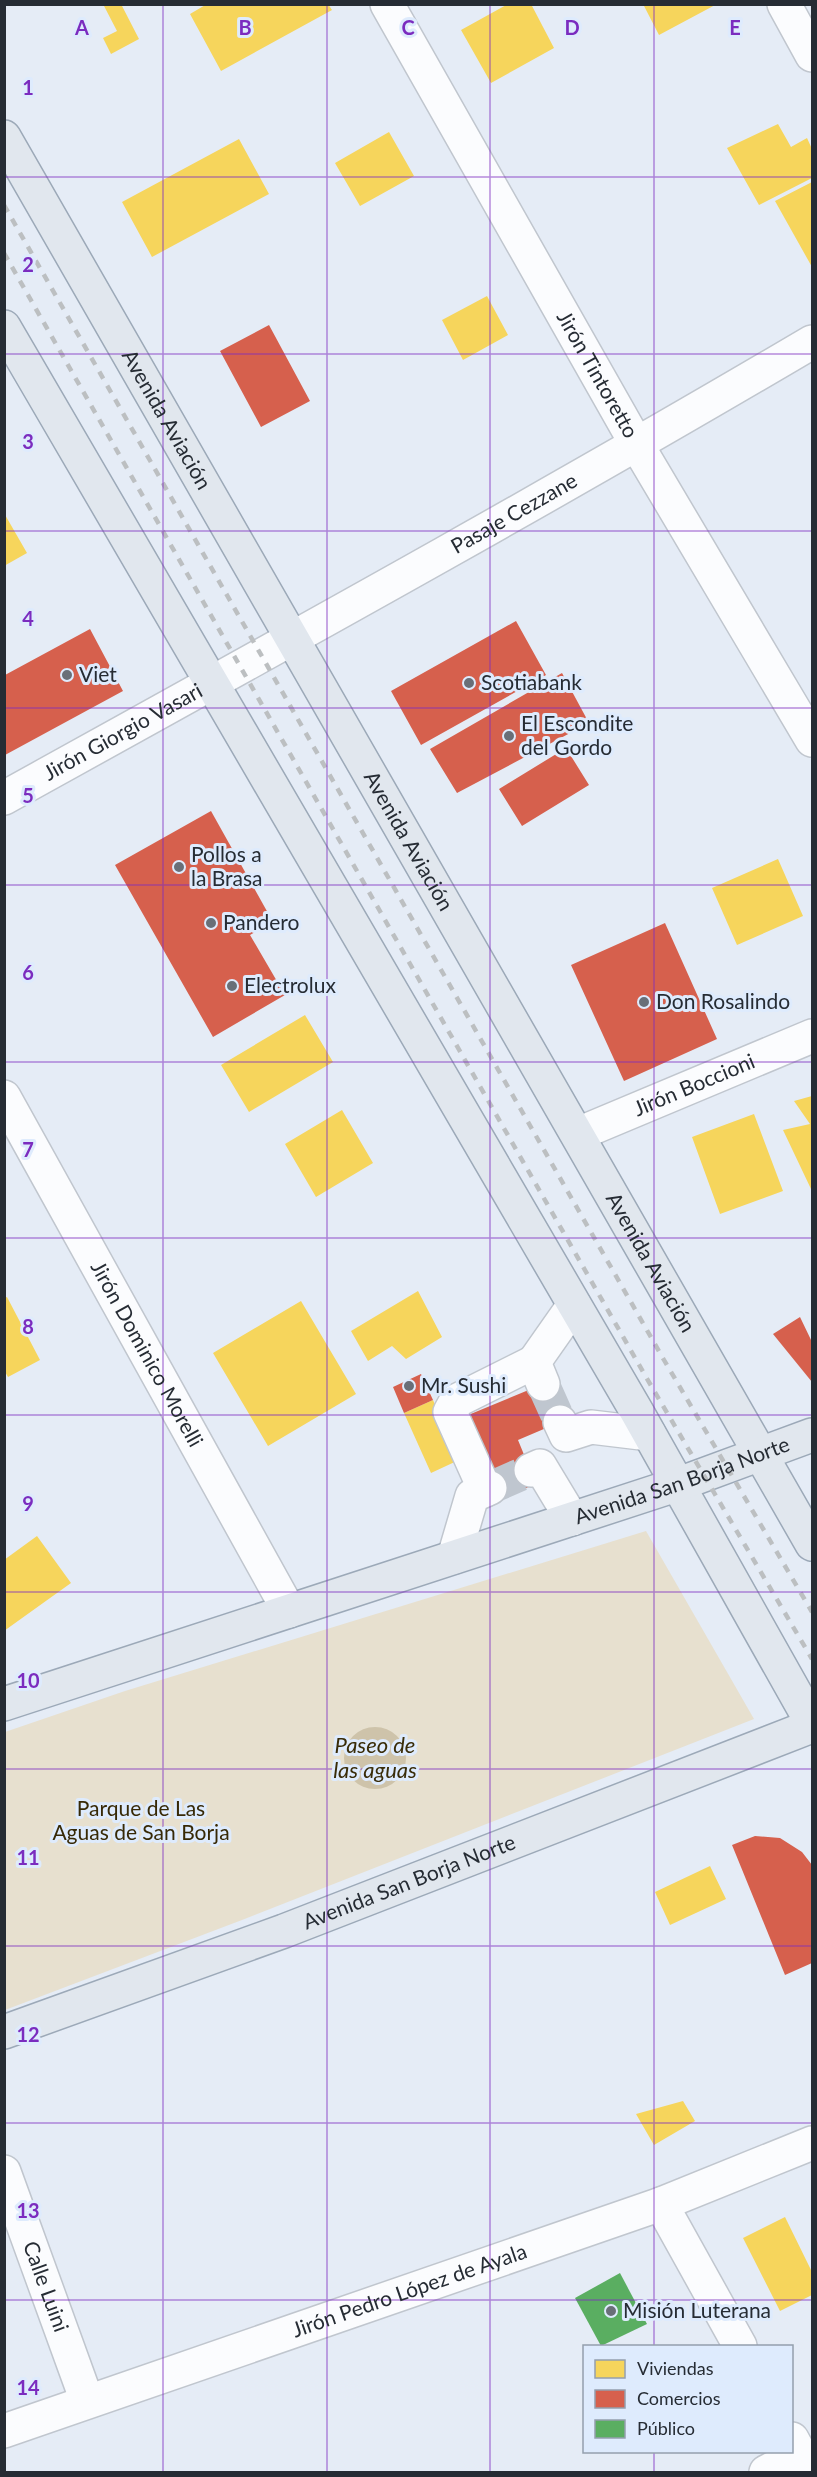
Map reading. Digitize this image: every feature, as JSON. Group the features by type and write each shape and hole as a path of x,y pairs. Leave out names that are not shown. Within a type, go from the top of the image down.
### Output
{"main road":[{"name":"Avenida Aviación","path":"4,137 813,1544"},
{"path":"4,327 679,1484 813,1724"},
{"name":"Avenida San Borja Norte","path":"4,1704 679,1484 813,1435"},
{"name":"Avenida San Borja Norte","path":"4,2032 284,1930 813,1724"}],"street":[{"name":"Jirón Tintoretto","path":"387,4 637,445 813,740"},
{"path":"784,4 813,55"},
{"name":"Pasaje Cezzane","path":"212,684 637,445 813,342"},
{"name":"Jirón Giorgio Vasari","path":"4,798 212,684"},
{"name":"Jirón Boccioni","path":"578,1134 813,1036"},
{"name":"Jirón Dominico Morelli","path":"4,1097 289,1611"},
{"path":"454,1557 472,1496 487,1489 450,1412 456,1401 539,1373 574,1305"},
{"path":"572,1519 535,1468 563,1429 591,1427 649,1434"},
{"name":"Jirón Pedro López de Ayala","path":"4,2431 662,2204 813,2143"},
{"name":"Calle Luini","path":"4,2172 87,2401"},
{"path":"662,2204 739,2345"},
{"path":"766,2472 800,2455"}],"green space":[{"name":"Parque de Las Aguas de San Borja","path":"646,1531 754,1719 242,1920 5,2010 5,1732 125,1691"}],"water":[{"name":"Paseo de las aguas","path":"375,1727 397,1736 406,1758 397,1780 375,1789 353,1780 344,1758 353,1736"}],"building: Viviendas":[{"path":"103,4 121,4 139,39 111,54 103,38 117,31"},
{"path":"207,4 328,4 332,10 221,71 190,14"},
{"path":"508,4 531,4 554,48 491,83 461,30"},
{"path":"643,4 717,4 659,35"},
{"path":"778,124 791,147 807,138 812,149 812,178 759,205 727,148"},
{"path":"389,132 414,176 360,206 335,163"},
{"path":"239,139 269,194 152,257 122,202"},
{"path":"812,182 812,267 775,201"},
{"path":"487,296 508,335 463,360 442,320"},
{"path":"4,513 27,553 4,566"},
{"path":"778,859 803,916 737,945 712,888"},
{"path":"305,1015 333,1062 249,1112 221,1065"},
{"path":"812,1096 811,1189 783,1130 810,1124 794,1101"},
{"path":"342,1110 373,1163 316,1197 285,1144"},
{"path":"754,1114 783,1191 720,1214 692,1137"},
{"path":"418,1291 442,1337 406,1359 392,1346 368,1361 351,1331"},
{"path":"7,1297 40,1360 8,1377 4,1370 4,1298"},
{"path":"301,1301 356,1394 268,1446 213,1353"},
{"path":"433,1400 459,1460 431,1473 404,1413"},
{"path":"37,1536 71,1583 4,1631 4,1560"},
{"path":"710,1866 726,1899 670,1925 655,1892"},
{"path":"683,2101 695,2121 654,2145 636,2114"},
{"path":"785,2217 812,2272 812,2295 780,2311 743,2238"}],"building: Comercios":[{"path":"269,325 310,401 261,427 220,351"},
{"name":"Scotiabank","path":"516,621 546,675 421,745 391,691"},
{"path":"90,629 123,691 5,755 5,675"},
{"name":"El Escondite del Gordo","path":"562,673 589,723 457,793 430,749"},
{"path":"566,748 589,785 522,826 499,789"},
{"path":"211,811 273,922 250,935 285,995 213,1037 115,865"},
{"name":"Don Rosalindo","path":"665,923 717,1039 624,1081 571,965"},
{"path":"800,1317 812,1342 812,1382 773,1334"},
{"path":"421,1374 433,1400 404,1413 393,1387"},
{"path":"548,1382 565,1420 518,1440 536,1484 495,1501 461,1418"},
{"path":"755,1836 780,1838 802,1852 812,1865 812,1963 785,1975 732,1845"}],"building: Público":[{"name":"Misión Luterana","path":"620,2273 647,2324 600,2345 575,2298"}],"tunnel":[{"path":"543,1384 560,1422"},
{"path":"490,1488 531,1470"}],"railway":[{"path":"4,205 664,1360 812,1612"},
{"path":"4,253 646,1377 812,1659"}],"place":[{"name":"Viet","path":"67,675"},
{"name":"Scotiabank","path":"469,683"},
{"name":"El Escondite del Gordo","path":"509,736"},
{"name":"Pollos a la Brasa","path":"179,867"},
{"name":"Pandero","path":"211,923"},
{"name":"Electrolux","path":"232,986"},
{"name":"Don Rosalindo","path":"644,1002"},
{"name":"Mr. Sushi","path":"409,1386"},
{"name":"Misión Luterana","path":"611,2311"}]}
